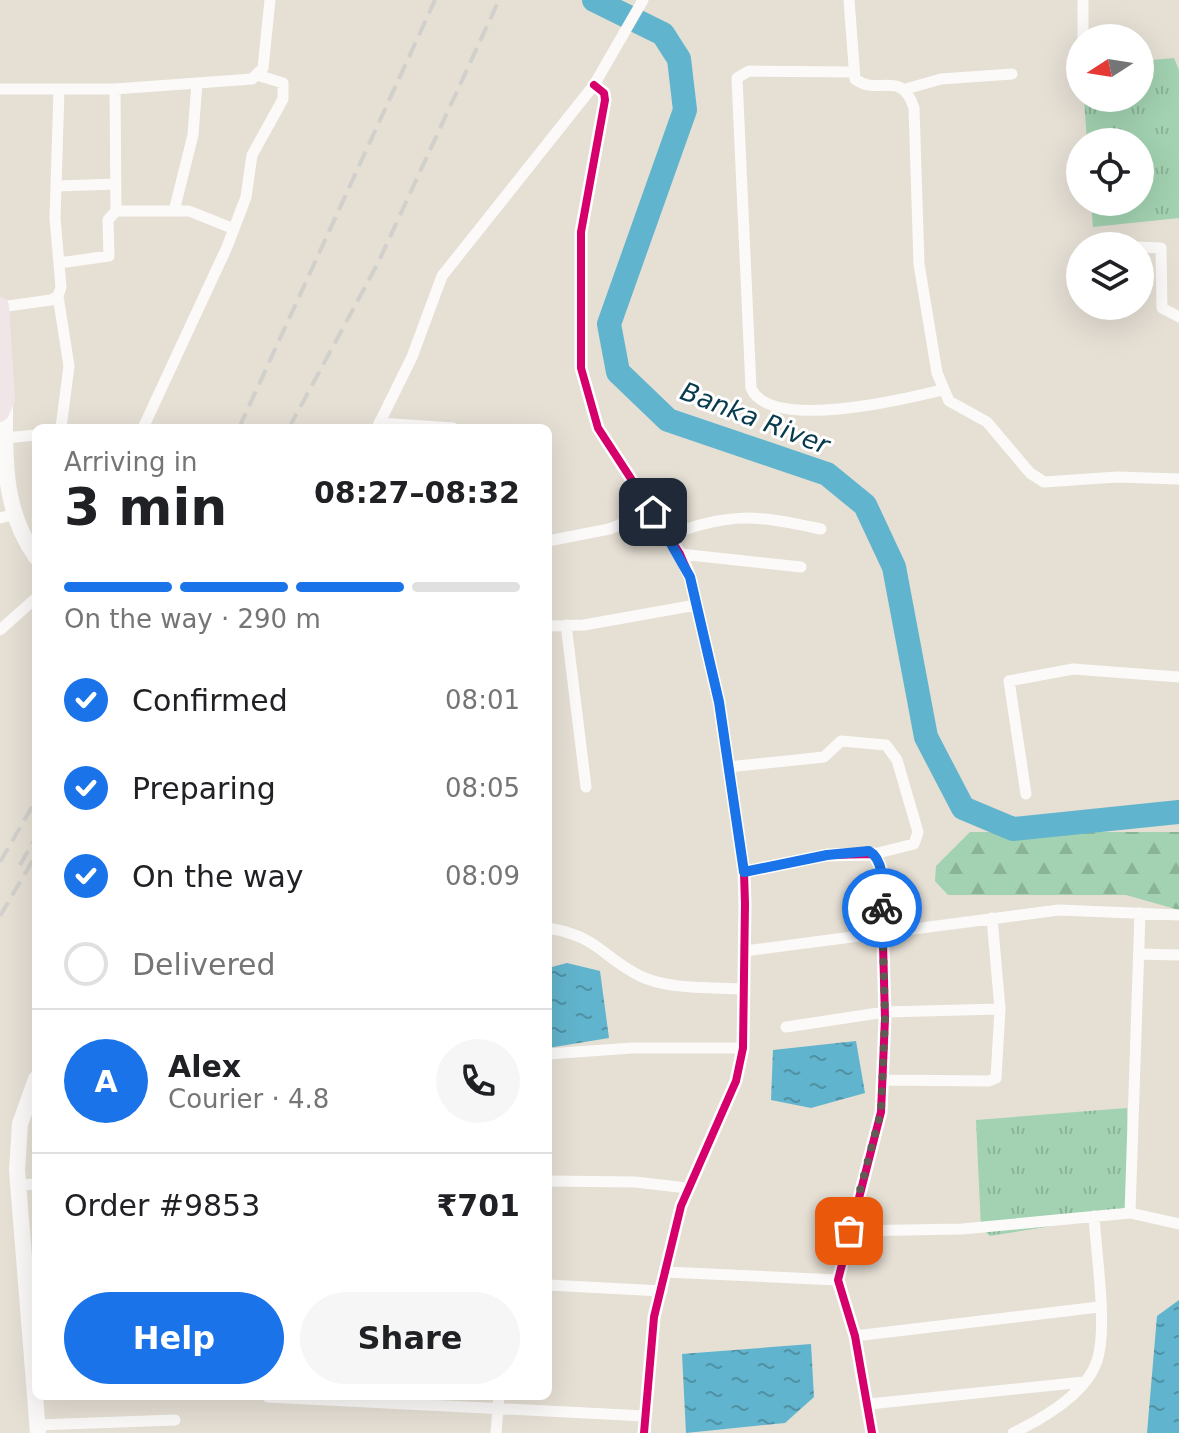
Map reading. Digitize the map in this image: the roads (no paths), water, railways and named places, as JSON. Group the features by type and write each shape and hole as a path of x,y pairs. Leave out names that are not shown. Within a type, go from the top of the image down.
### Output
{"main road":[{"path":"0,306 2,409"}],"street":[{"path":"0,89 115,89 252,79 263,68 270,0"},
{"path":"379,424 412,357 442,276 594,85 643,0"},
{"path":"849,0 852,72 861,83 906,89 941,79 1012,74"},
{"path":"1083,0 1083,24"},
{"path":"852,72 749,71 737,78 751,388 763,403 783,409 812,411 895,401 942,390"},
{"path":"145,424 234,229 246,197 252,155 285,90 276,79 257,75"},
{"path":"174,211 193,135 197,83"},
{"path":"594,85 604,93 605,100 581,232 581,368 598,428 680,554 696,605 719,702 744,872 743,1048 736,1081 687,1188 648,1357 644,1433"},
{"path":"59,263 109,256 108,220 116,211 115,89"},
{"path":"906,89 914,108 916,124 919,264 942,390 955,406 997,432 1015,457 1044,482 1117,477 1179,479"},
{"path":"59,90 55,218 61,287 58,296 69,366 62,424"},
{"path":"58,186 116,184"},
{"path":"116,211 196,213 234,229"},
{"path":"1154,248 1161,248 1162,308 1179,317"},
{"path":"0,306 58,296"},
{"path":"2,409 6,516 32,552"},
{"path":"5,438 32,435"},
{"path":"552,540 609,529 653,512"},
{"path":"668,535 726,518 758,516 821,529"},
{"path":"680,554 801,567"},
{"path":"0,630 32,602"},
{"path":"552,626 696,605"},
{"path":"566,625 573,703 586,787"},
{"path":"1026,794 1009,681 1073,669 1179,677"},
{"path":"728,767 824,757 841,741 886,745 897,760 918,832 914,844 874,854 827,855 744,872"},
{"path":"872,1433 855,1336 838,1280 875,1143 884,1080 884,932 881,868 874,854"},
{"path":"745,951 1059,910 1179,915"},
{"path":"1130,1213 1140,913"},
{"path":"884,1080 989,1081 996,1078 999,1071 1000,1009 992,918"},
{"path":"552,929 575,932 593,941 648,979 744,989"},
{"path":"1139,954 1179,955"},
{"path":"786,1027 885,1012 1000,1009"},
{"path":"552,1054 632,1048 743,1048"},
{"path":"32,1090 20,1124 27,1185 32,1296"},
{"path":"552,1181 635,1182 687,1188"},
{"path":"849,1231 962,1229 1130,1213 1179,1224"},
{"path":"1013,1433 1071,1397 1097,1362 1099,1307 1094,1216"},
{"path":"666,1272 838,1280"},
{"path":"552,1285 662,1291"},
{"path":"855,1336 1099,1307"},
{"path":"869,1404 1084,1382"},
{"path":"37,1400 38,1429 175,1420"},
{"path":"407,1400 499,1402 645,1416"},
{"path":"496,1433 499,1402"}],"water":[{"path":"567,963 600,971 609,1038 552,1047 552,967"},
{"path":"856,1041 865,1093 811,1108 771,1100 773,1050"},
{"path":"1179,1300 1179,1433 1147,1433 1157,1316"},
{"path":"811,1344 814,1397 785,1423 686,1433 682,1354"}],"waterway":[{"name":"Banka River","path":"594,0 663,34 679,59 685,110 609,324 618,372 668,420 827,474 865,505 894,567 926,737 963,808 1013,829 1179,812"}],"railway":[{"path":"241,424 435,0"},
{"path":"291,424 378,263 499,0"},
{"path":"0,862 32,807"},
{"path":"20,865 32,844"},
{"path":"0,916 32,862"}]}
